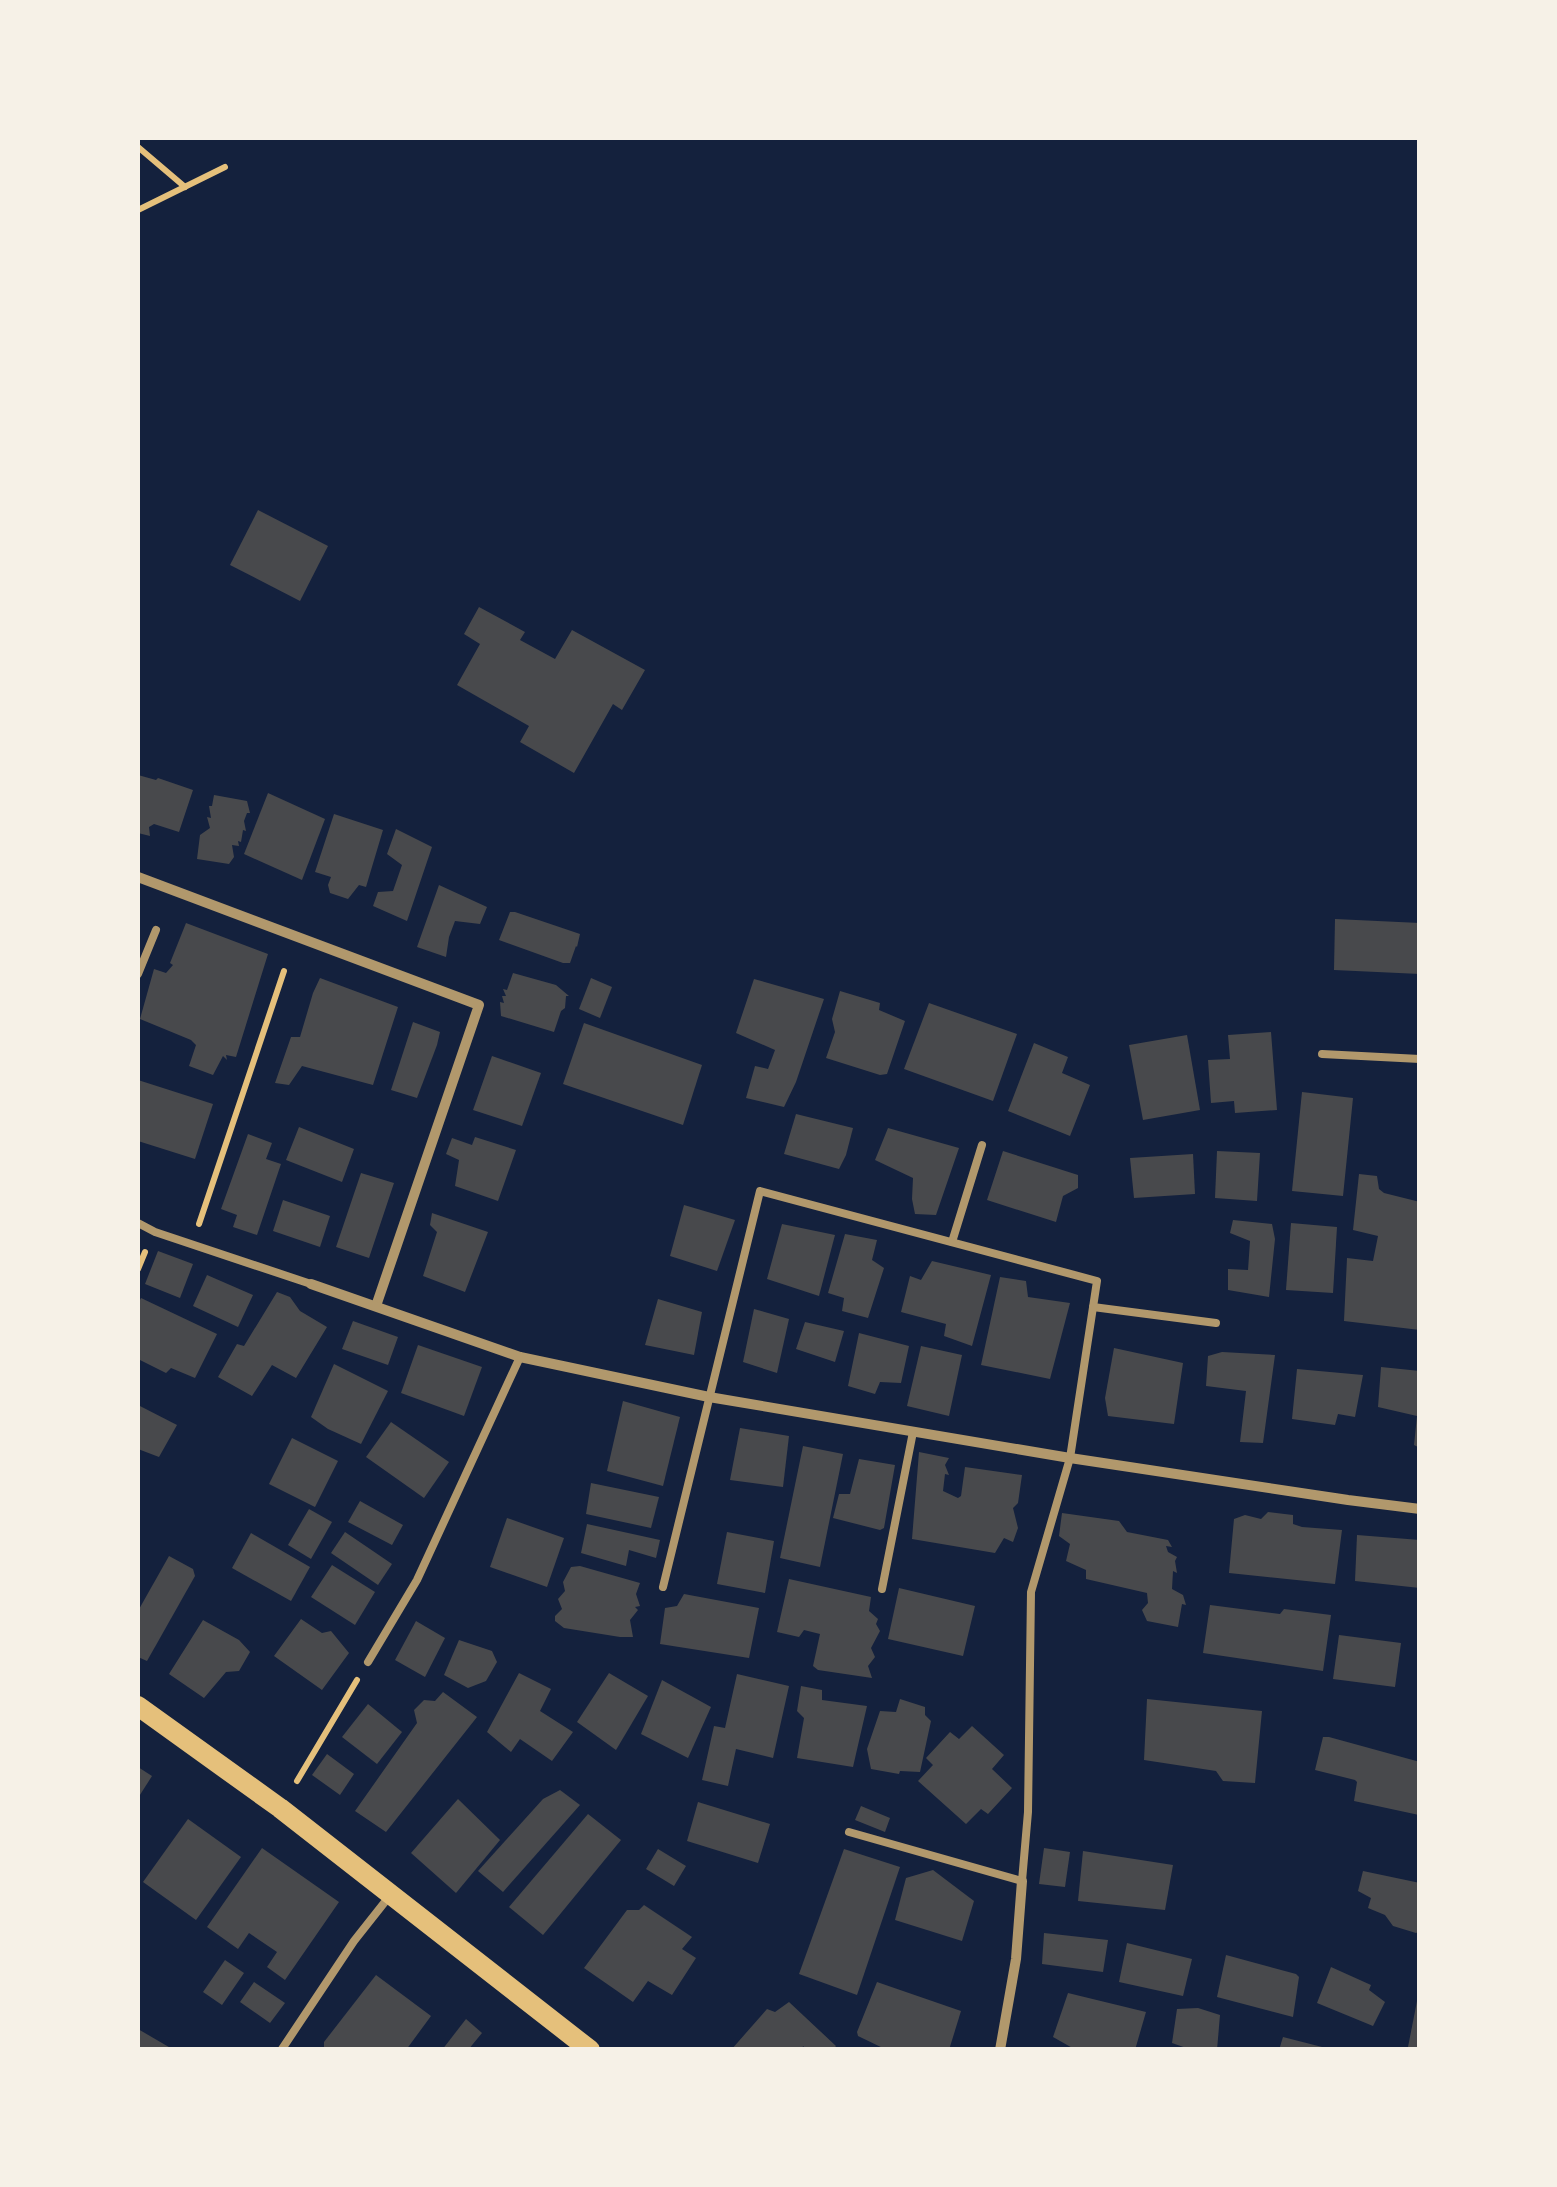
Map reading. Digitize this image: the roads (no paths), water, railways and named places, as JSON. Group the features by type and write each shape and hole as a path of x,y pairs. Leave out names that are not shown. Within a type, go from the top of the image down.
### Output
{"main road":[{"path":"138,1706 280,1808 590,2050"}],"street":[{"path":"138,876 479,1005 376,1306"},
{"path":"312,1284 520,1356 709,1397 1070,1458 1420,1508"},
{"path":"1000,2050 1016,1959 1022,1880"}],"lane":[{"path":"138,974 156,930"},
{"path":"1322,1054 1420,1058"},
{"path":"952,1242 982,1145"},
{"path":"663,1587 760,1191 1097,1282 1070,1458 1032,1592 1028,1812 1022,1880 849,1832"},
{"path":"138,1223 312,1284"},
{"path":"1093,1307 1216,1323"},
{"path":"368,1662 417,1580 520,1356"},
{"path":"882,1589 913,1432"},
{"path":"282,2048 354,1941 391,1894"}]}
